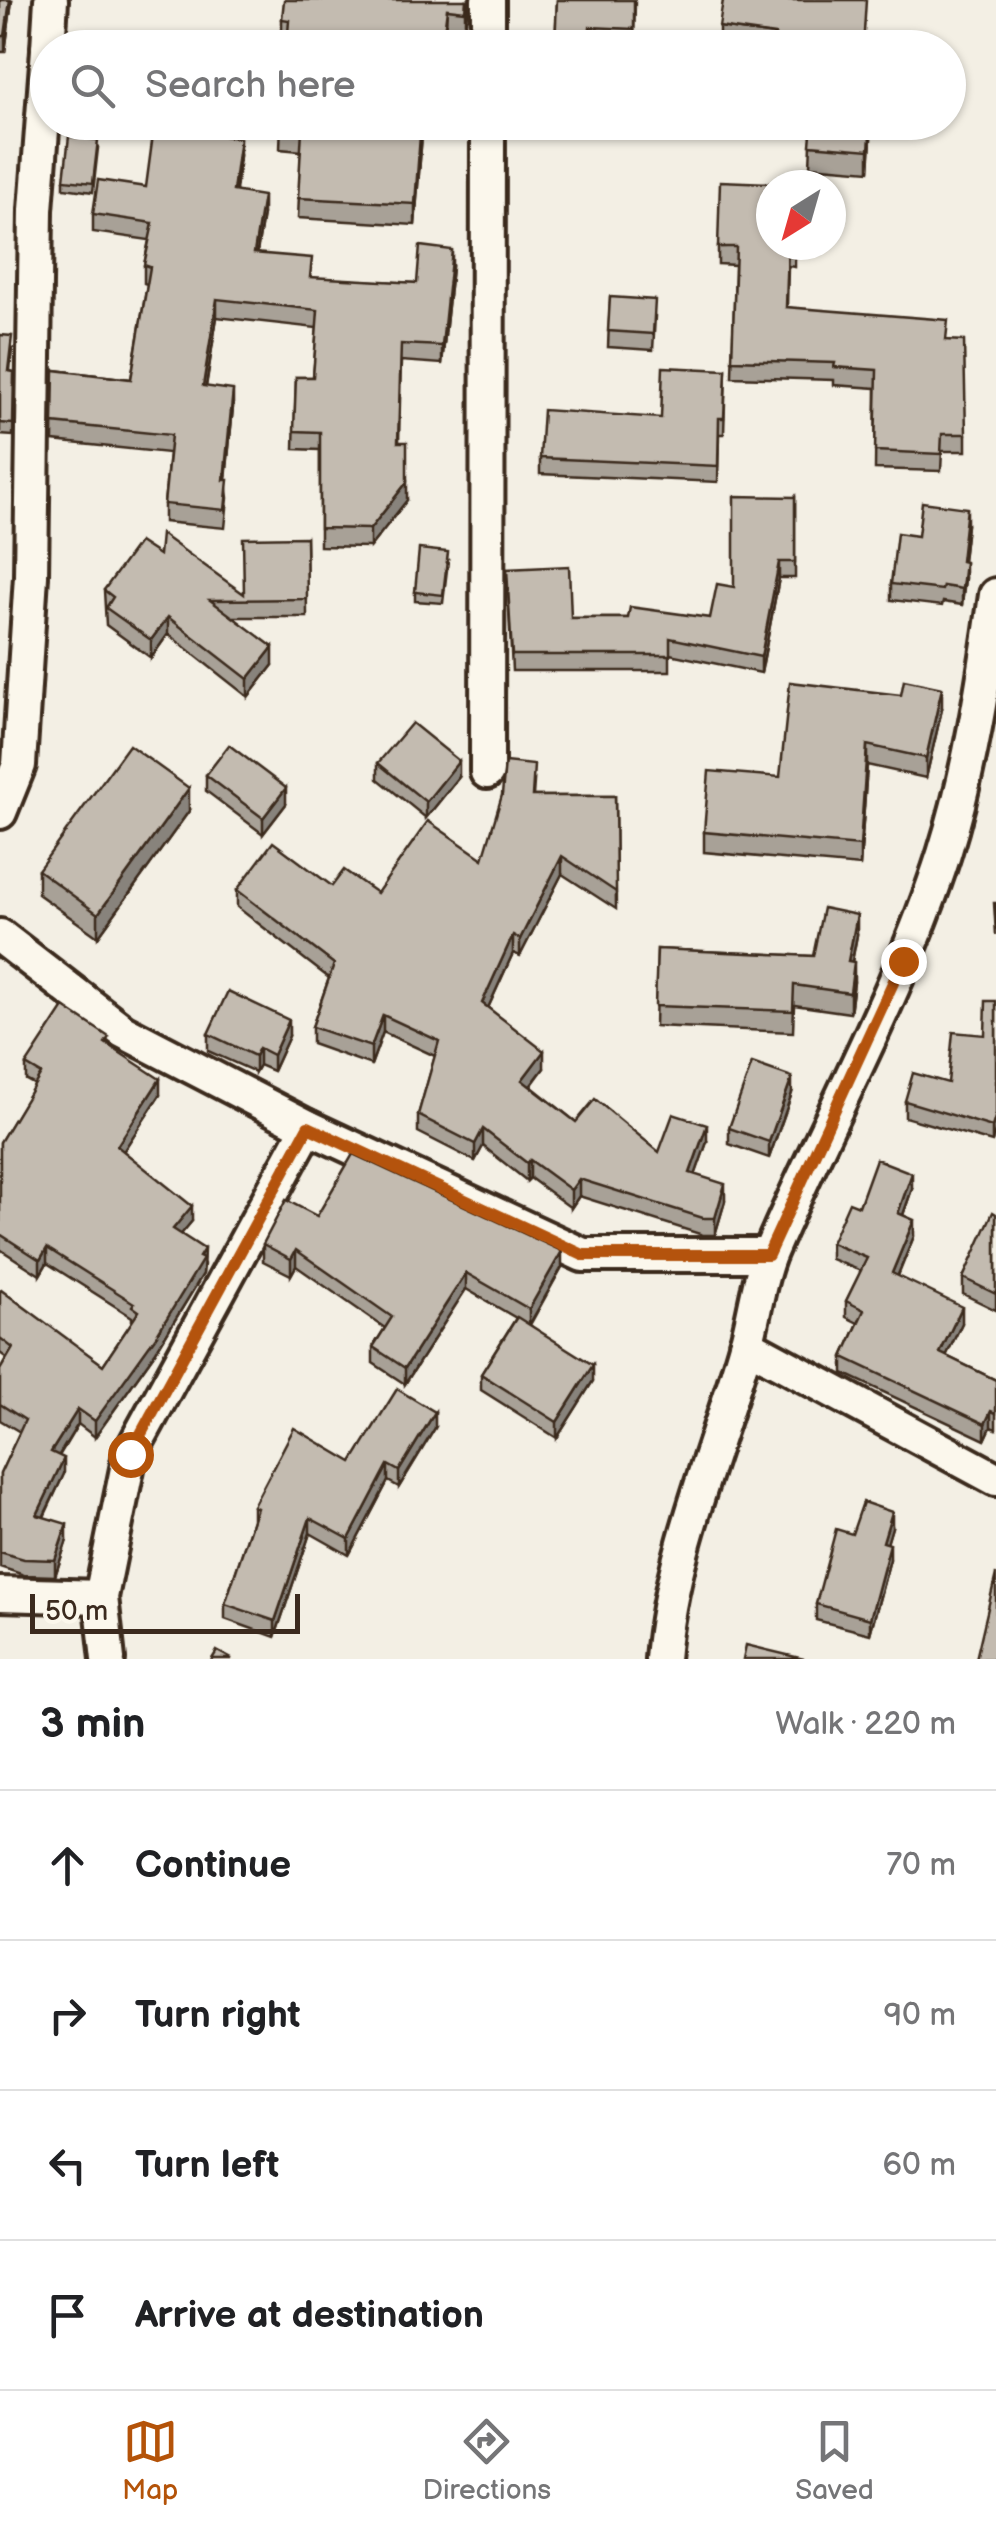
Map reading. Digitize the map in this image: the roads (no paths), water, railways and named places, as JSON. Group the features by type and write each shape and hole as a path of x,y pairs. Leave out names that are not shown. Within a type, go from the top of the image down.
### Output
{"street":[{"path":"49,30 51,0"},
{"path":"488,0 488,30"},
{"path":"0,812 19,766 31,576 36,210 41,140"},
{"path":"488,140 488,772"},
{"path":"662,1659 664,1634 692,1519 746,1344 768,1255 903,961 944,853 984,686 996,594"},
{"path":"0,936 123,1032 308,1127 583,1255 768,1255"},
{"path":"108,1659 101,1597 130,1454 308,1127"},
{"path":"746,1344 996,1478"},
{"path":"0,1594 101,1597"}]}
